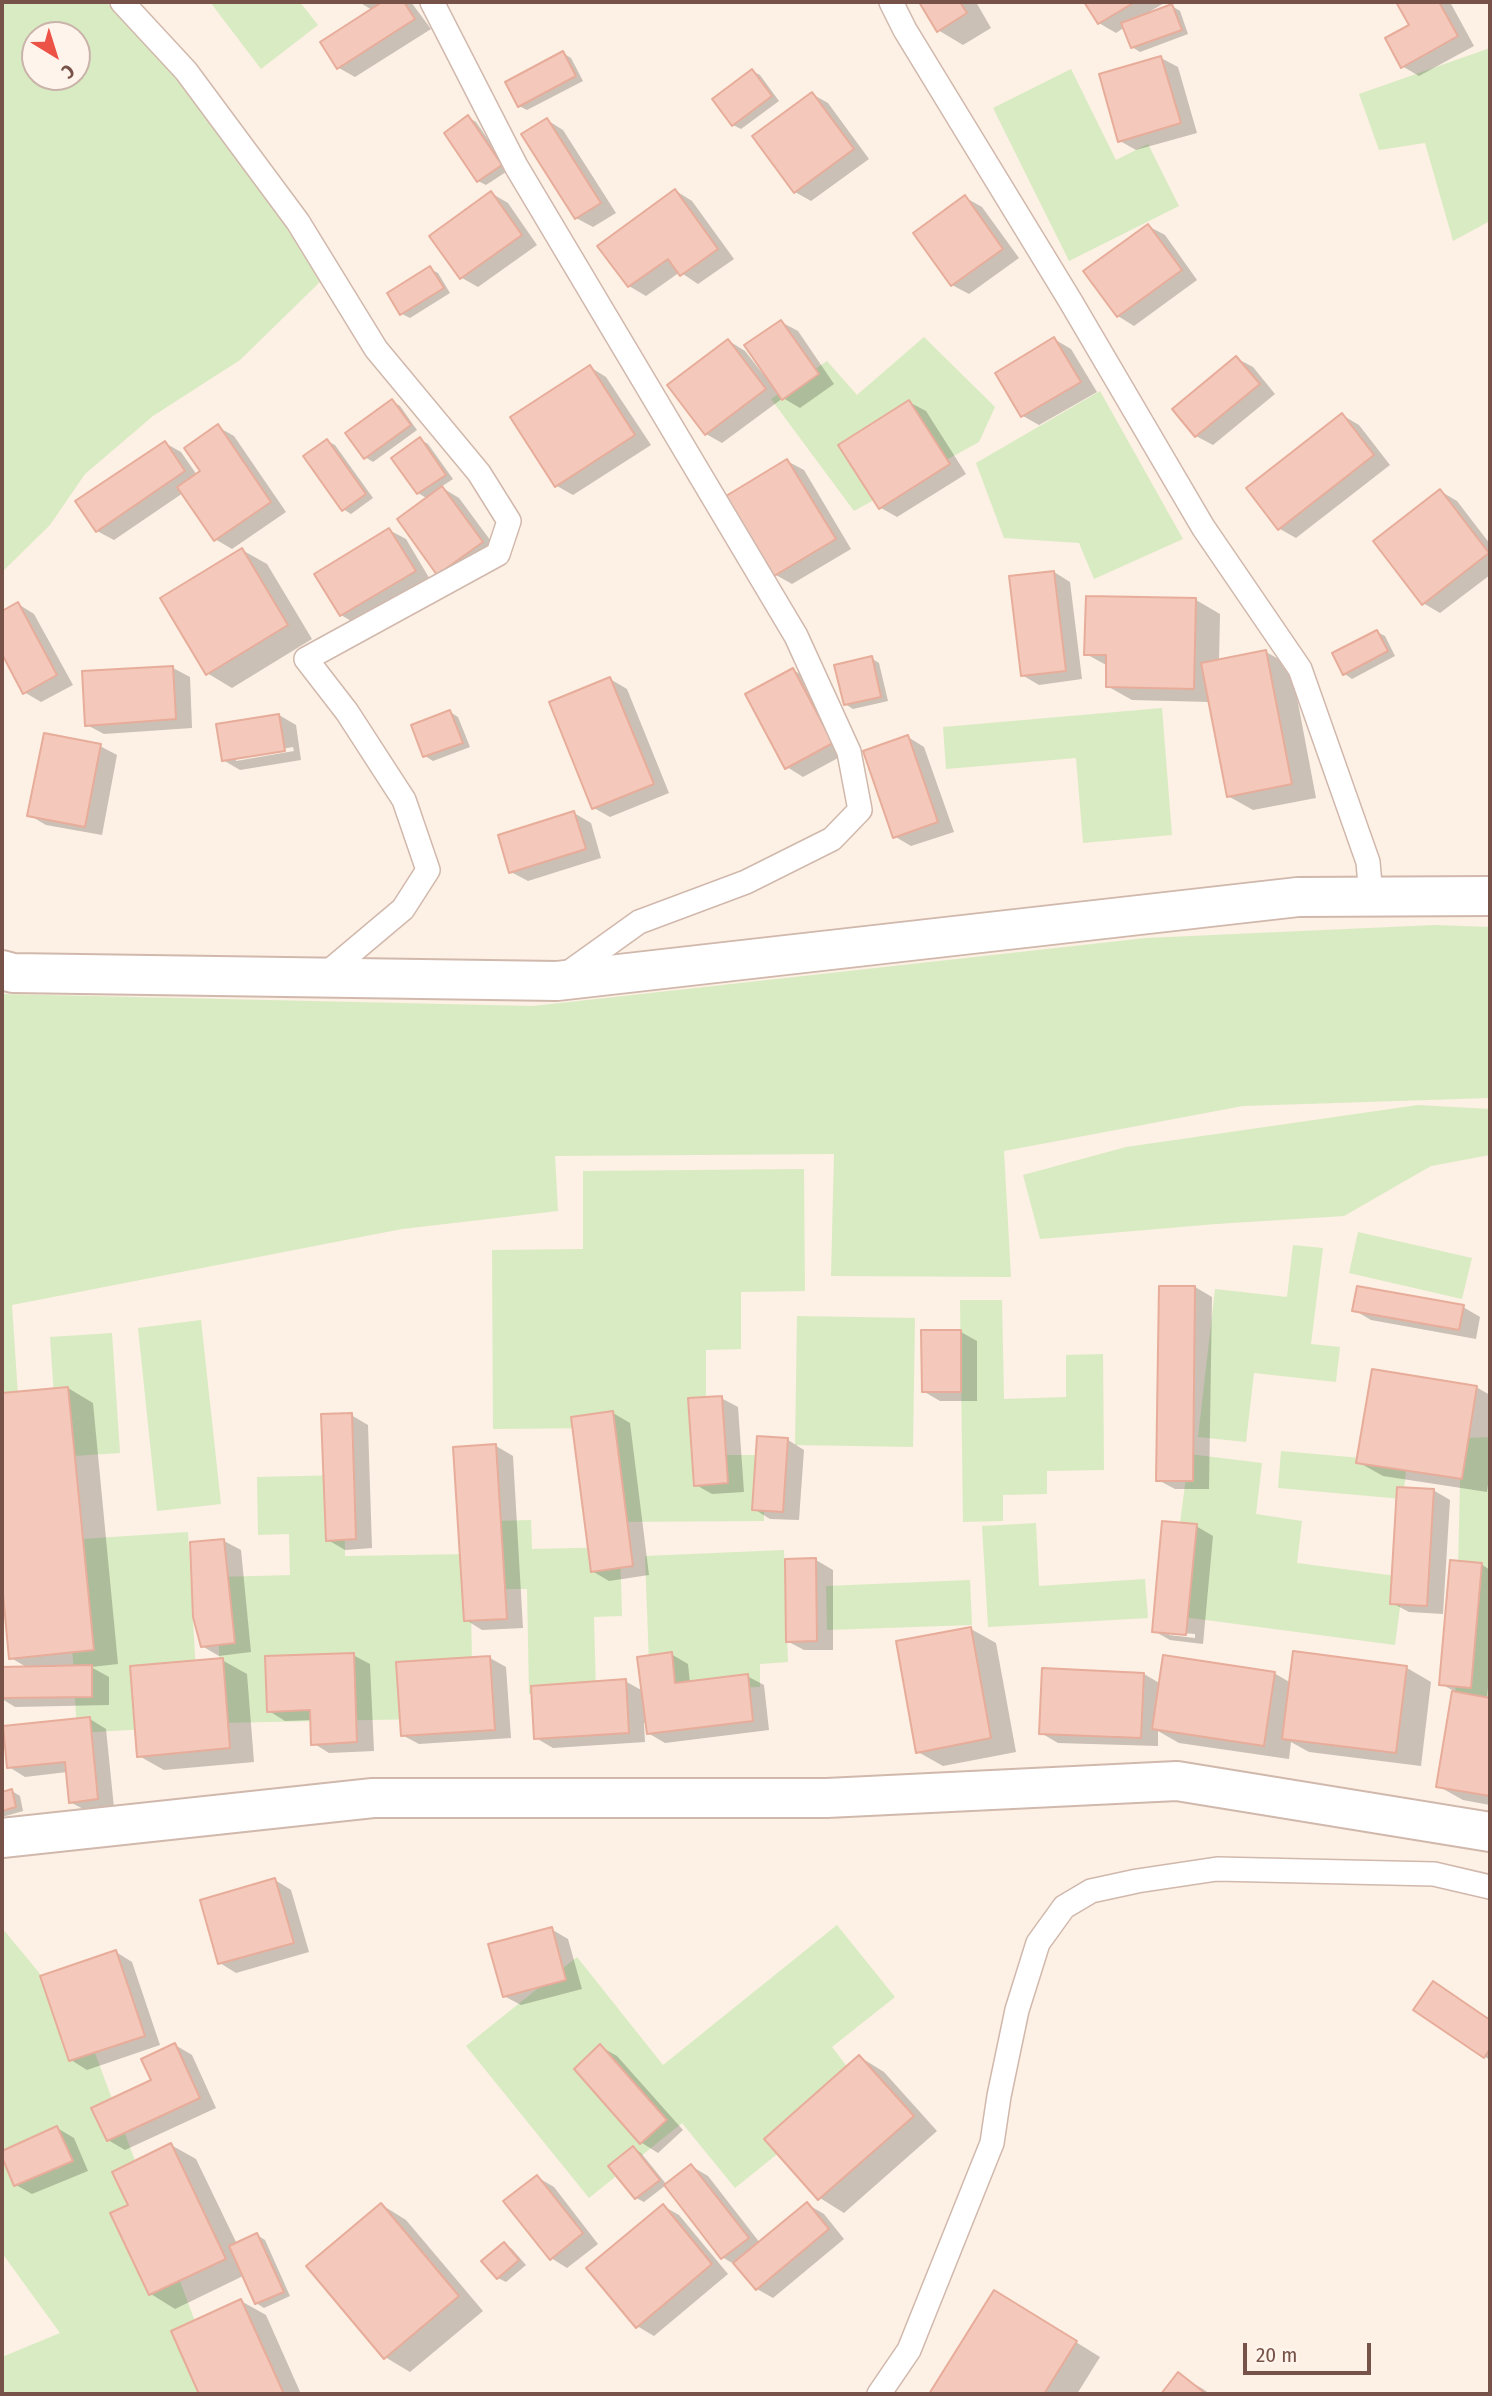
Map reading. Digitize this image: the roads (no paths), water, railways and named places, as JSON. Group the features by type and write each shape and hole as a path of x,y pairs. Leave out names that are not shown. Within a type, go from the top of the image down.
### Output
{"street":[{"path":"2,970 13,973 557,981 1284,899 1490,896"},
{"path":"2,1838 373,1798 827,1798 1177,1781 1490,1832"}],"lane":[{"path":"122,2 202,92 298,222 376,349 479,473 509,521 498,554 306,659 346,712 404,800 428,870 403,909 321,978"},
{"path":"432,2 516,166 796,636 849,752 860,810 832,839 746,882 639,922 557,981"},
{"path":"891,2 905,30 1071,302 1203,527 1300,669 1368,862 1371,896"},
{"path":"879,2394 909,2350 992,2143 1017,2010 1038,1944 1064,1907 1091,1891 1217,1869 1434,1874 1490,1888"}]}
